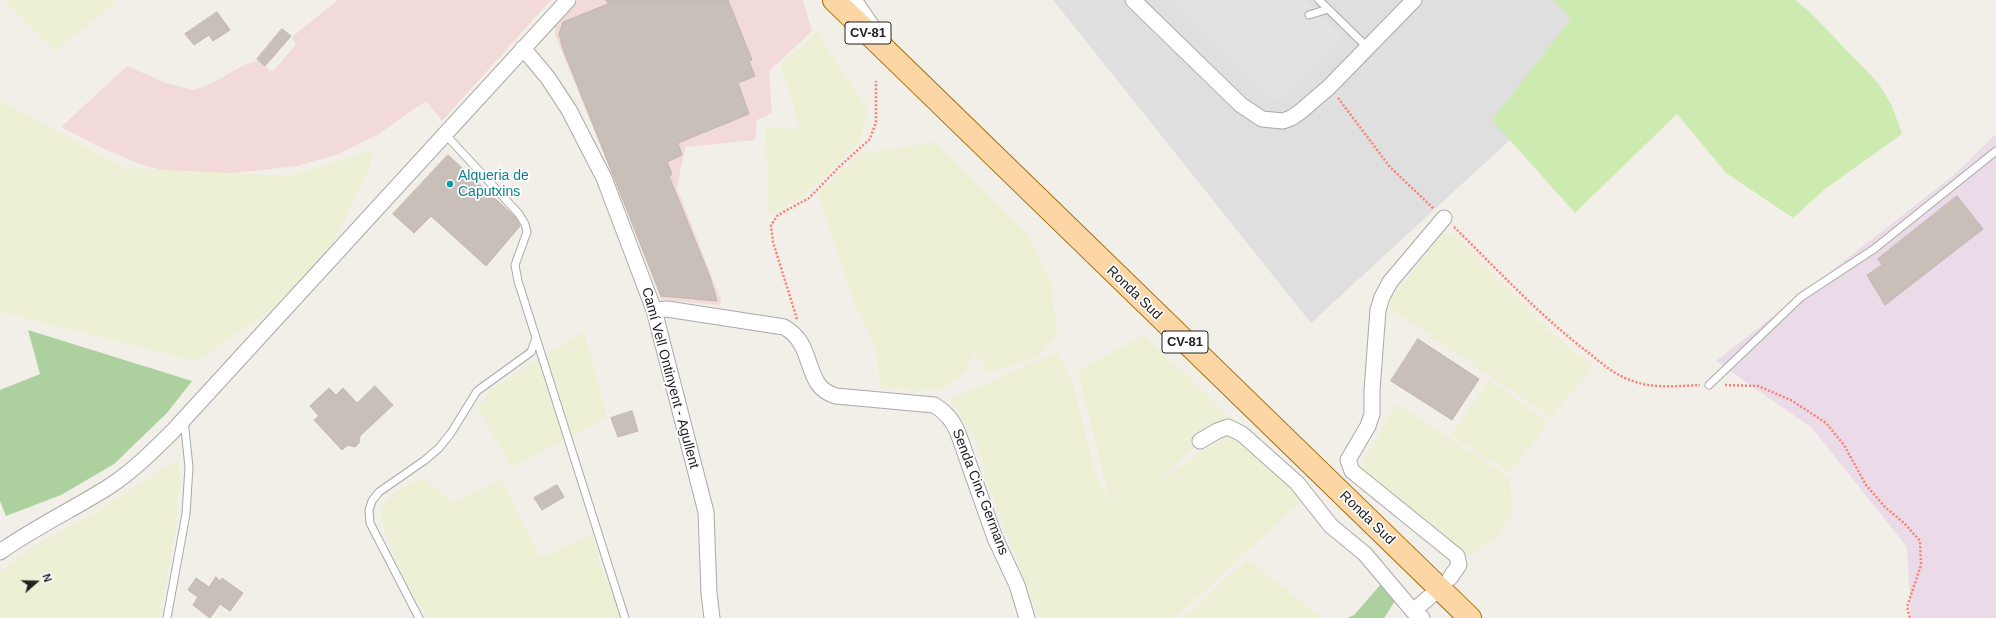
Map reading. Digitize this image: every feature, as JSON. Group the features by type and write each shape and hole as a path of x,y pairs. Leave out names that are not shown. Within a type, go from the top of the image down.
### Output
{"main road":[{"name":"Ronda Sud","path":"834,0 1470,618"}],"street":[{"path":"854,0 901,65"},
{"path":"1133,0 1241,105 1262,118 1283,121 1291,118 1329,87 1414,0"},
{"path":"0,552 56,516 109,486 138,466 184,419 445,134 562,3"},
{"name":"Camí Vell Ontinyent - Agullent","path":"523,48 548,78 569,110 604,178 654,310 706,512 709,593 712,618"},
{"path":"1444,218 1390,282 1382,297 1378,310 1372,390 1372,414 1368,426 1348,460 1352,471 1457,556 1460,566 1450,578"},
{"path":"654,310 677,310 784,327 793,332"},
{"name":"Senda Cinc Germans","path":"793,332 804,348 817,384 828,394 934,405 941,409 953,421 995,538 1017,585 1027,618"},
{"path":"1200,441 1217,431 1228,427 1242,434 1297,483 1331,526 1365,554 1418,615 1432,595"}],"lane":[{"path":"1319,0 1367,47"},
{"path":"1309,15 1328,9"},
{"path":"445,134 519,214 525,224 527,232 515,265 516,271 626,618"},
{"path":"1709,385 1801,297 1874,249 1996,151"},
{"path":"420,618 370,523 369,510 372,501 379,492 425,460 439,448 451,433 477,391 531,352 536,338"},
{"path":"167,618 186,514 189,467 184,419"}],"path":[{"path":"793,332 798,322 773,242 771,225 778,215 809,198 840,166 870,139 876,122 876,80"},
{"path":"1329,87 1390,167 1444,218 1531,305 1560,331 1614,372 1631,381 1663,386 1758,386 1791,400 1826,423 1844,445 1866,485 1884,507 1904,523 1920,541 1921,565 1907,607 1910,618"}],"shaded area":[{"path":"338,0 551,0 442,121 426,101 377,135 336,155 297,166 207,176 176,174 142,165 102,148 61,127 127,66 166,83 194,90 212,83 248,63 261,60 269,71 274,70 296,44 292,37"},
{"path":"578,0 803,0 812,31 769,71 772,113 757,120 755,140 685,147 677,188 721,300 720,305 661,300 625,206 555,35 555,23"},
{"path":"1053,0 1662,0 1311,323"},
{"path":"1171,0 1306,0 1343,37 1283,98 1272,100"},
{"path":"1996,134 1996,618 1911,618 1907,547 1812,428 1716,361 1954,175"}],"green space":[{"path":"3,0 118,0 55,51"},
{"path":"1553,0 1795,0 1810,12 1879,84 1892,106 1902,134 1825,189 1793,218 1726,173 1677,114 1575,213 1492,120 1571,19"},
{"path":"817,32 868,110 860,141 805,196 769,214 765,126 800,130 781,65"},
{"path":"0,100 125,168 289,176 373,150 369,168 328,252 273,308 197,361 0,312"},
{"path":"933,140 1028,236 1051,279 1057,336 1036,358 989,372 974,352 967,371 943,389 918,391 880,387 876,348 852,297 818,193 860,153 931,143"},
{"path":"1445,233 1451,233 1459,240 1550,332 1593,367 1551,417 1389,308 1391,298 1440,236"},
{"path":"28,330 192,381 167,413 114,464 61,495 6,516 0,501 0,390 40,374"},
{"path":"584,331 607,417 512,467 478,409 490,390"},
{"path":"1144,335 1228,416 1153,486 1232,432 1304,499 1174,618 1039,618 986,479 977,442 950,399 1057,352 1073,383 1094,469 1111,506 1078,370"},
{"path":"1489,379 1548,423 1510,473 1451,435"},
{"path":"1396,403 1510,478 1512,516 1495,538 1467,557 1360,468"},
{"path":"178,459 179,477 176,526 160,618 0,618 0,573 25,551 99,510"},
{"path":"423,477 452,503 501,480 540,558 593,534 599,562 623,618 428,618 402,576 383,527 381,507 397,491"},
{"path":"1248,559 1321,618 1183,618"},
{"path":"1381,584 1395,601 1384,618 1347,618 1354,615"}],"building":[{"path":"606,0 728,0 752,60 749,61 755,76 738,83 749,114 678,143 682,155 667,162 672,174 669,176 710,277 717,301 661,296 563,49 559,34 563,22 608,4"},
{"path":"217,12 230,30 213,41 209,35 194,45 185,34"},
{"path":"282,29 291,36 265,66 257,59"},
{"name":"Alqueria de Caputxins","path":"448,155 515,217 520,226 486,266 431,216 414,233 393,214"},
{"path":"1957,196 1983,229 1885,305 1867,275 1882,265 1878,259"},
{"path":"1418,339 1479,379 1452,420 1391,381"},
{"path":"375,386 393,405 360,436 359,443 355,447 348,445 342,450 314,420 319,416 310,406 329,388 336,395 343,388 357,403"},
{"path":"632,411 638,431 618,437 611,418"},
{"path":"557,485 564,497 542,510 534,498"},
{"path":"216,577 220,581 222,578 243,593 230,611 220,604 210,618 193,605 198,597 188,590 196,578 209,587"}],"place":[{"name":"Alqueria de Caputxins","path":"450,184"}]}
